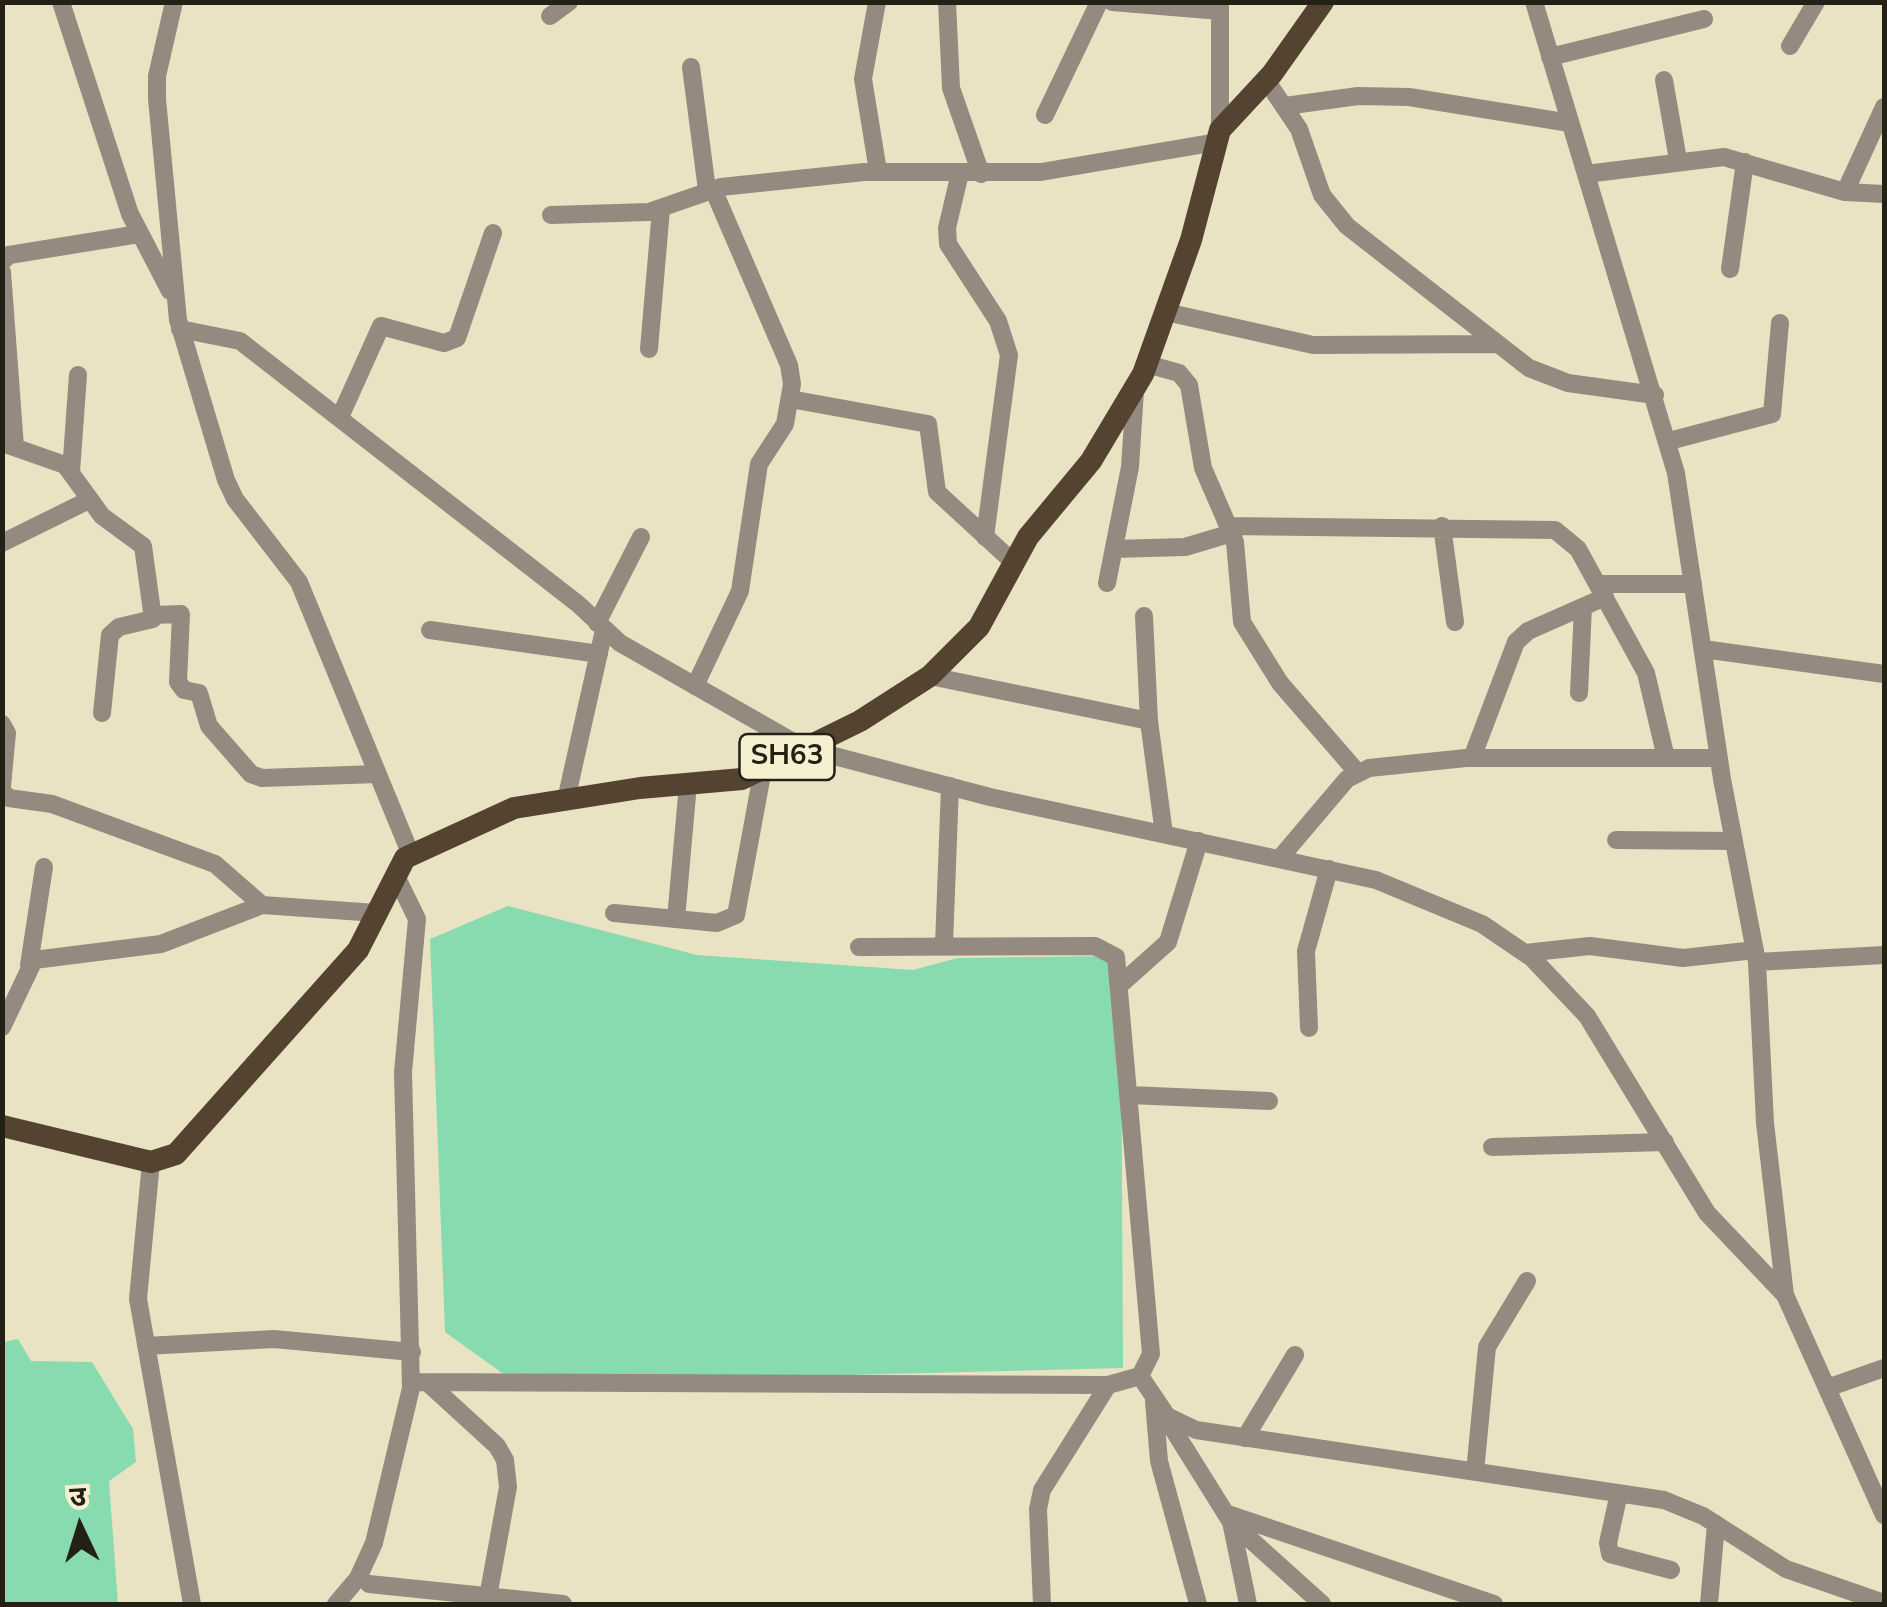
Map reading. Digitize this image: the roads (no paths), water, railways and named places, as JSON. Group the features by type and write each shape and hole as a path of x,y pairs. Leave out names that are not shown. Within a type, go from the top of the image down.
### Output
{"main road":[{"name":"SH63","path":"151,1162 176,1154 358,950 411,855 514,808 742,779 860,721 930,676 978,627 1013,562 1090,461 1136,387 1191,240 1219,136 1323,2"},
{"path":"2,1126 151,1162"}],"street":[{"path":"61,2 139,234 172,295"},
{"path":"174,2 157,87 172,295 180,329 234,499 299,582 411,855"},
{"path":"550,16 569,2"},
{"path":"876,2 863,78 878,171"},
{"path":"948,2 951,88 981,174"},
{"path":"1045,115 1100,2"},
{"path":"552,215 661,210 710,190 878,171 1041,172 1219,136 1220,7 1112,2"},
{"path":"1534,2 1669,441 1719,758 1756,956 1765,1123 1784,1295 1884,1515"},
{"path":"1790,46 1816,2"},
{"path":"1550,57 1704,20"},
{"path":"691,67 710,190 789,365 790,400 785,424 758,464 740,591 696,686"},
{"path":"1266,80 1285,106 1332,211 1496,344 1529,368 1558,380 1655,395"},
{"path":"1664,80 1678,160"},
{"path":"1285,106 1358,96 1398,96 1570,123"},
{"path":"1844,192 1884,107"},
{"path":"1586,174 1724,157 1844,192 1884,194"},
{"path":"1730,269 1744,162"},
{"path":"960,174 947,228 948,244 998,321 1009,355 986,538"},
{"path":"649,349 661,210"},
{"path":"340,417 381,326 444,343 456,338 494,233"},
{"path":"2,262 9,255 139,234"},
{"path":"2,272 9,445 54,460 71,472 109,524 140,540 154,615 150,623 119,627 110,635 102,713"},
{"path":"1166,312 1334,347 1496,344"},
{"path":"1669,441 1772,414 1780,323"},
{"path":"180,329 240,341 601,626 804,748 950,786 1329,869 1413,892 1482,924 1524,952 1597,1030 1706,1213 1784,1295"},
{"path":"1147,364 1186,377 1203,468 1238,556 1237,598 1242,622 1280,683 1357,772"},
{"path":"71,472 78,375"},
{"path":"1107,583 1130,467 1136,387"},
{"path":"790,400 928,424 937,492 1013,562"},
{"path":"2,542 89,500"},
{"path":"1114,548 1185,547 1230,529 1442,526 1555,530 1578,549 1646,673 1666,758"},
{"path":"1442,526 1455,622"},
{"path":"566,800 599,654 601,626 641,537"},
{"path":"1472,758 1516,642 1528,631 1583,607 1601,590 1693,584"},
{"path":"1578,693 1583,607"},
{"path":"154,615 181,614 178,682 184,690 199,693 209,726 251,774 262,778 378,774"},
{"path":"1144,616 1150,721 1164,834"},
{"path":"430,630 599,654"},
{"path":"1702,649 1884,674"},
{"path":"930,676 1150,721"},
{"path":"2,724 7,733 4,794 52,804 216,864 262,905"},
{"path":"1280,858 1357,772 1472,758 1719,758"},
{"path":"614,913 717,923 736,916 762,769"},
{"path":"676,920 688,784"},
{"path":"944,945 950,786"},
{"path":"1616,840 1734,842"},
{"path":"1121,984 1168,942 1200,841"},
{"path":"2,1027 29,965 44,867"},
{"path":"1309,1028 1306,951 1329,869"},
{"path":"369,1604 370,1556 419,1382 412,1352 403,1072 417,919 396,876"},
{"path":"29,965 42,958 161,944 262,905 378,913"},
{"path":"419,1382 1108,1385 1140,1376 1152,1354 1116,957 1096,946 859,946"},
{"path":"1524,952 1590,946 1683,958 1884,955"},
{"path":"1130,1095 1269,1102"},
{"path":"1492,1147 1665,1142"},
{"path":"151,1162 137,1284 192,1604"},
{"path":"1475,1472 1486,1346 1526,1281"},
{"path":"146,1346 274,1339 412,1352"},
{"path":"1245,1438 1296,1355"},
{"path":"1827,1388 1884,1368"},
{"path":"1140,1376 1230,1518 1322,1604"},
{"path":"419,1382 497,1446 505,1460 508,1487 488,1597"},
{"path":"1042,1604 1038,1509 1042,1490 1108,1385"},
{"path":"1157,1404 1180,1425 1245,1438 1664,1500 1716,1524 1786,1569 1884,1603"},
{"path":"1157,1404 1159,1462 1198,1604"},
{"path":"1619,1494 1608,1543 1610,1554 1672,1570"},
{"path":"1230,1518 1248,1604"},
{"path":"1230,1518 1494,1604"},
{"path":"1709,1604 1716,1524"},
{"path":"336,1604 370,1556"},
{"path":"369,1584 562,1604"}]}
